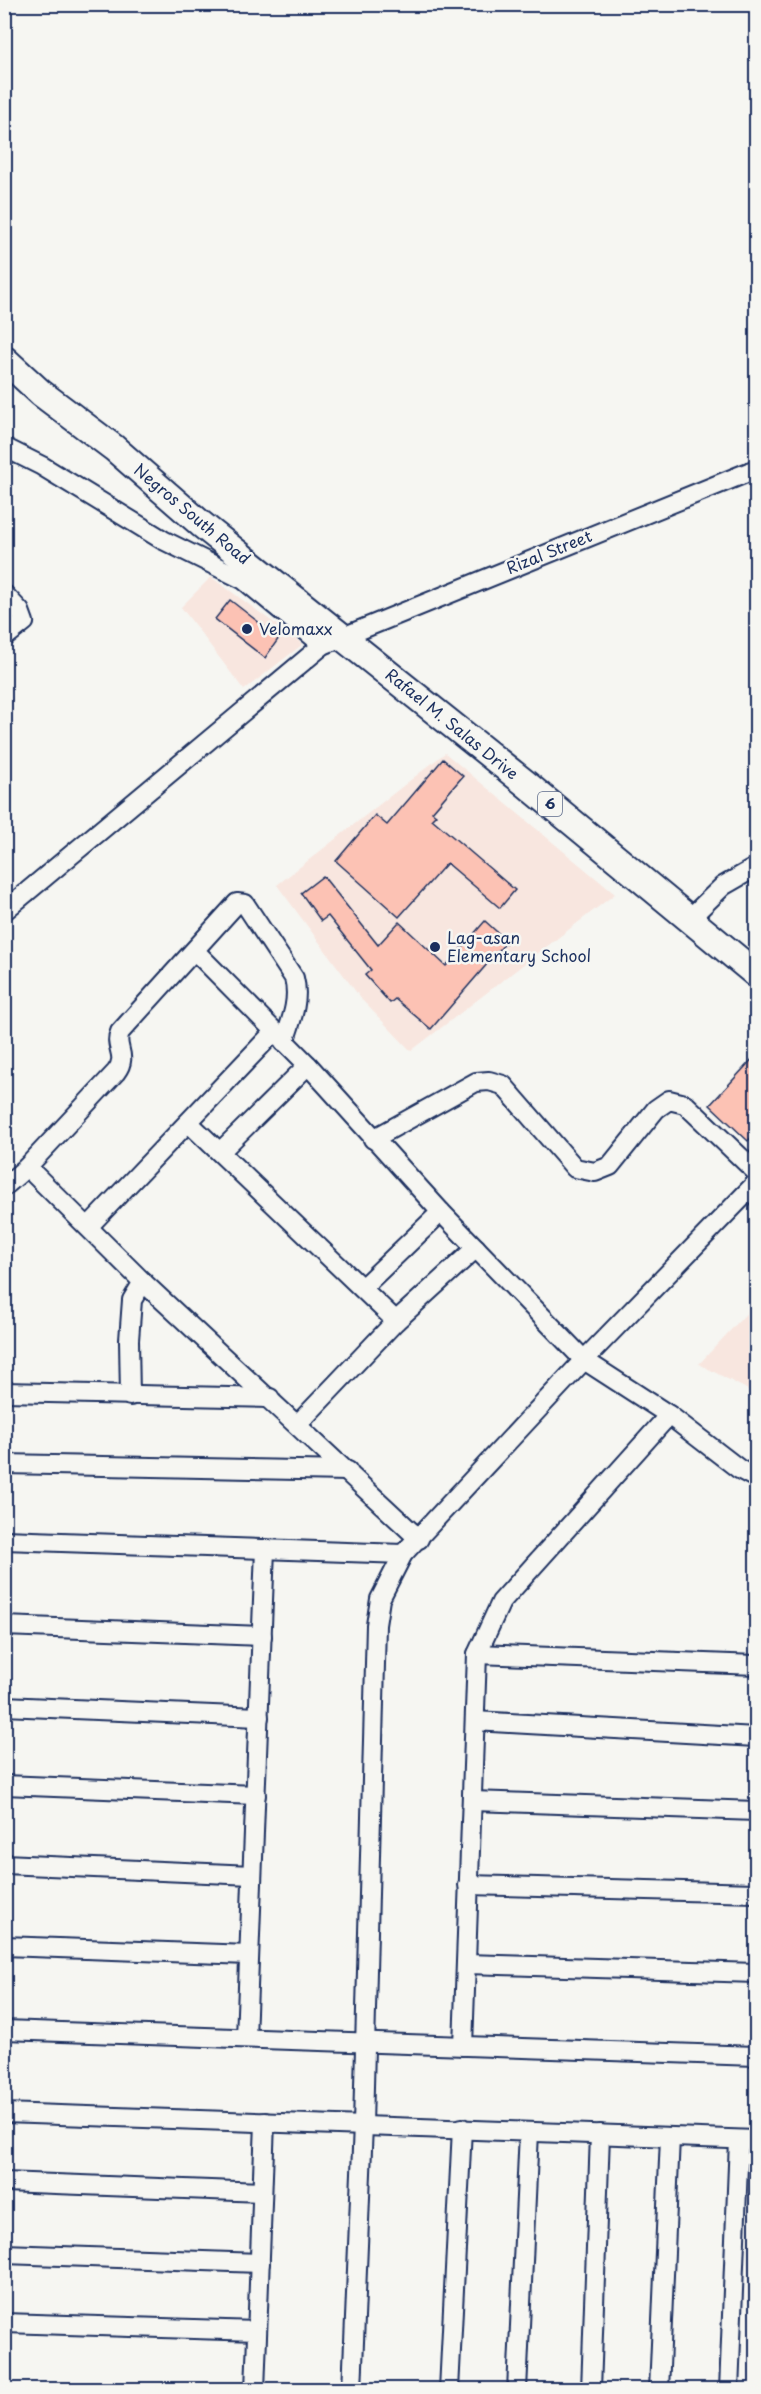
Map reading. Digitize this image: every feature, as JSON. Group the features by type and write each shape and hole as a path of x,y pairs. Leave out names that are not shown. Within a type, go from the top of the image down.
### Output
{"highway":[{"name":"Negros South Road","path":"4,359 41,393 114,448 332,641"},
{"name":"Negros South Road","path":"4,376 41,393"},
{"name":"Rafael M. Salas Drive","path":"332,641 693,916 756,974"}],"street":[{"path":"6,452 42,466 163,540 244,580 332,641"},
{"name":"Rizal Street","path":"4,911 332,641 756,469"},
{"path":"4,594 20,611 24,622 4,638"},
{"path":"693,916 711,895 737,876 756,867"},
{"path":"4,1187 27,1167 116,1072 122,1058 117,1037 120,1032 195,951 231,906 237,903 245,904 294,978 297,990 294,1013 279,1037 189,1123 89,1226"},
{"path":"195,951 308,1065 441,1212 584,1360 669,1415 739,1469 756,1478"},
{"path":"220,1152 308,1065"},
{"path":"373,1139 476,1082 489,1081 503,1085 575,1168 594,1172 610,1166 656,1110 669,1100 685,1104 756,1172"},
{"path":"189,1123 396,1321"},
{"path":"27,1167 143,1282 419,1539"},
{"path":"352,2390 363,2125 376,1625 380,1599 403,1554 584,1360 756,1183"},
{"path":"362,1288 441,1212"},
{"path":"298,1424 396,1321 476,1248"},
{"path":"130,1396 129,1340 132,1300 143,1282"},
{"path":"4,1392 270,1398"},
{"path":"462,2046 477,1654 501,1602 669,1415"},
{"path":"4,1464 348,1471"},
{"path":"4,1540 403,1554"},
{"path":"246,2038 266,1549"},
{"path":"4,1626 262,1636"},
{"path":"477,1654 756,1665"},
{"path":"4,1706 259,1717"},
{"path":"475,1722 756,1737"},
{"path":"4,1785 256,1795"},
{"path":"472,1801 756,1810"},
{"path":"4,1864 252,1875"},
{"path":"468,1885 756,1893"},
{"path":"4,1946 249,1955"},
{"path":"466,1964 756,1973"},
{"path":"4,2030 756,2056"},
{"path":"4,2113 748,2140 729,2390"},
{"path":"255,2390 265,2122"},
{"path":"449,2390 462,2128"},
{"path":"516,2390 529,2132"},
{"path":"591,2390 600,2134"},
{"path":"659,2390 670,2136"},
{"path":"4,2182 262,2192"},
{"path":"4,2254 260,2263"},
{"path":"4,2323 257,2331"}],"shaded area":[{"path":"211,577 303,644 244,690 181,607"},
{"name":"Lag-asan Elementary School","path":"445,753 615,894 411,1051 362,1000 277,885"},
{"path":"756,1303 756,1394 699,1364"}],"building":[{"name":"Velomaxx","path":"230,600 279,638 265,658 215,619"},
{"path":"443,759 463,776 432,812 436,815 432,819 515,890 500,908 447,863 399,917 336,861 375,815 387,825"},
{"path":"323,876 378,945 399,922 446,966 485,921 507,941 431,1029 395,999 390,1003 365,975 371,970 328,916 321,921 301,893"},
{"path":"756,1055 756,1132 748,1141 710,1105"}],"place":[{"name":"Velomaxx","path":"247,629"},
{"name":"Lag-asan Elementary School","path":"435,947"}]}
